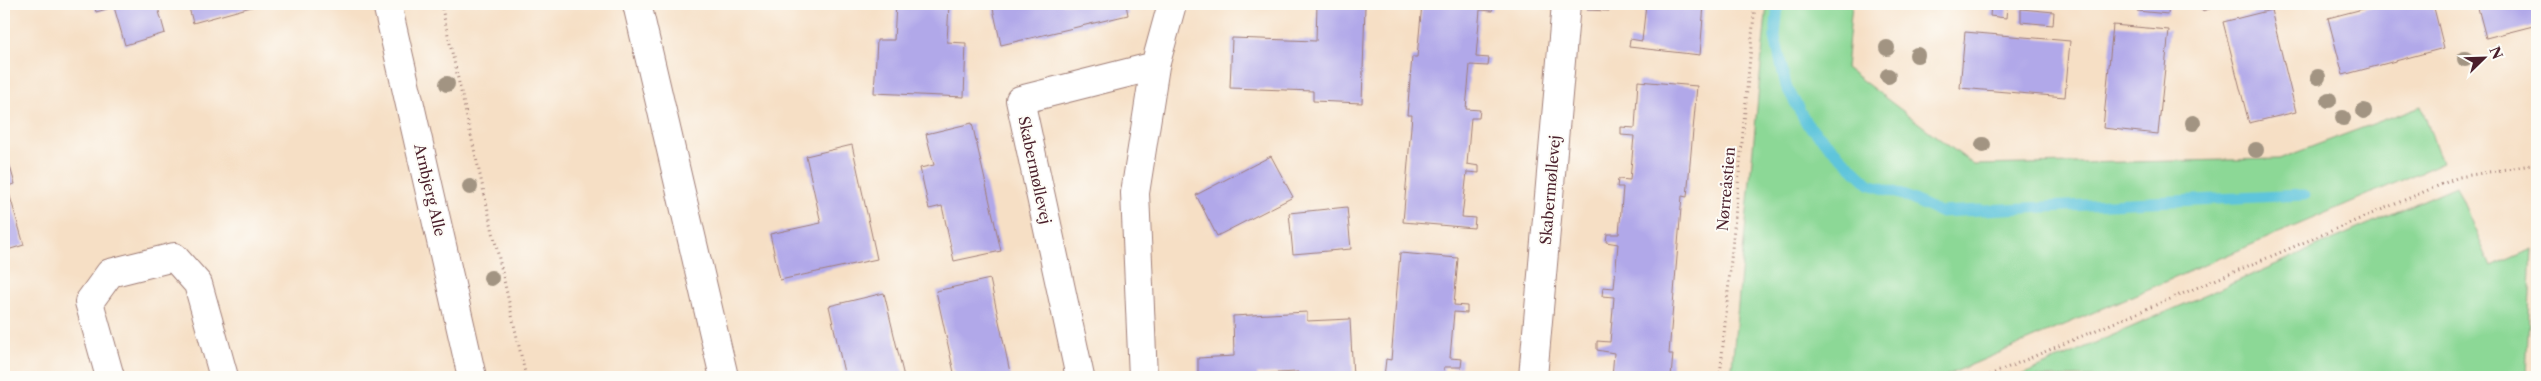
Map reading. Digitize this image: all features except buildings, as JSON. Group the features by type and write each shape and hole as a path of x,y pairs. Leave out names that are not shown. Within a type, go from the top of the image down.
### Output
{"street":[{"name":"Arnbjerg Alle","path":"387,4 472,377"},
{"path":"637,4 724,377"},
{"path":"1143,377 1135,193 1155,66 1172,4"},
{"name":"Skabermøllevej","path":"1534,377 1566,4"},
{"name":"Skabermøllevej","path":"1080,377 1020,100 1155,66"},
{"path":"110,377 89,302 110,272 174,257 198,284 224,377"}],"path":[{"path":"442,4 526,377"},
{"name":"Nørreåstien","path":"1720,377 1755,4"},
{"path":"1985,377 2460,177 2537,164"}],"green space":[{"path":"1767,4 1852,4 1846,68 1974,165 2279,159 2421,106 2442,163 1943,377 1731,377"},
{"path":"2456,186 2491,267 2532,249 2526,377 2017,377"}],"waterway":[{"path":"1778,4 1775,37 1786,86 1807,124 1869,184 1903,195 1939,212 2304,195"}]}
